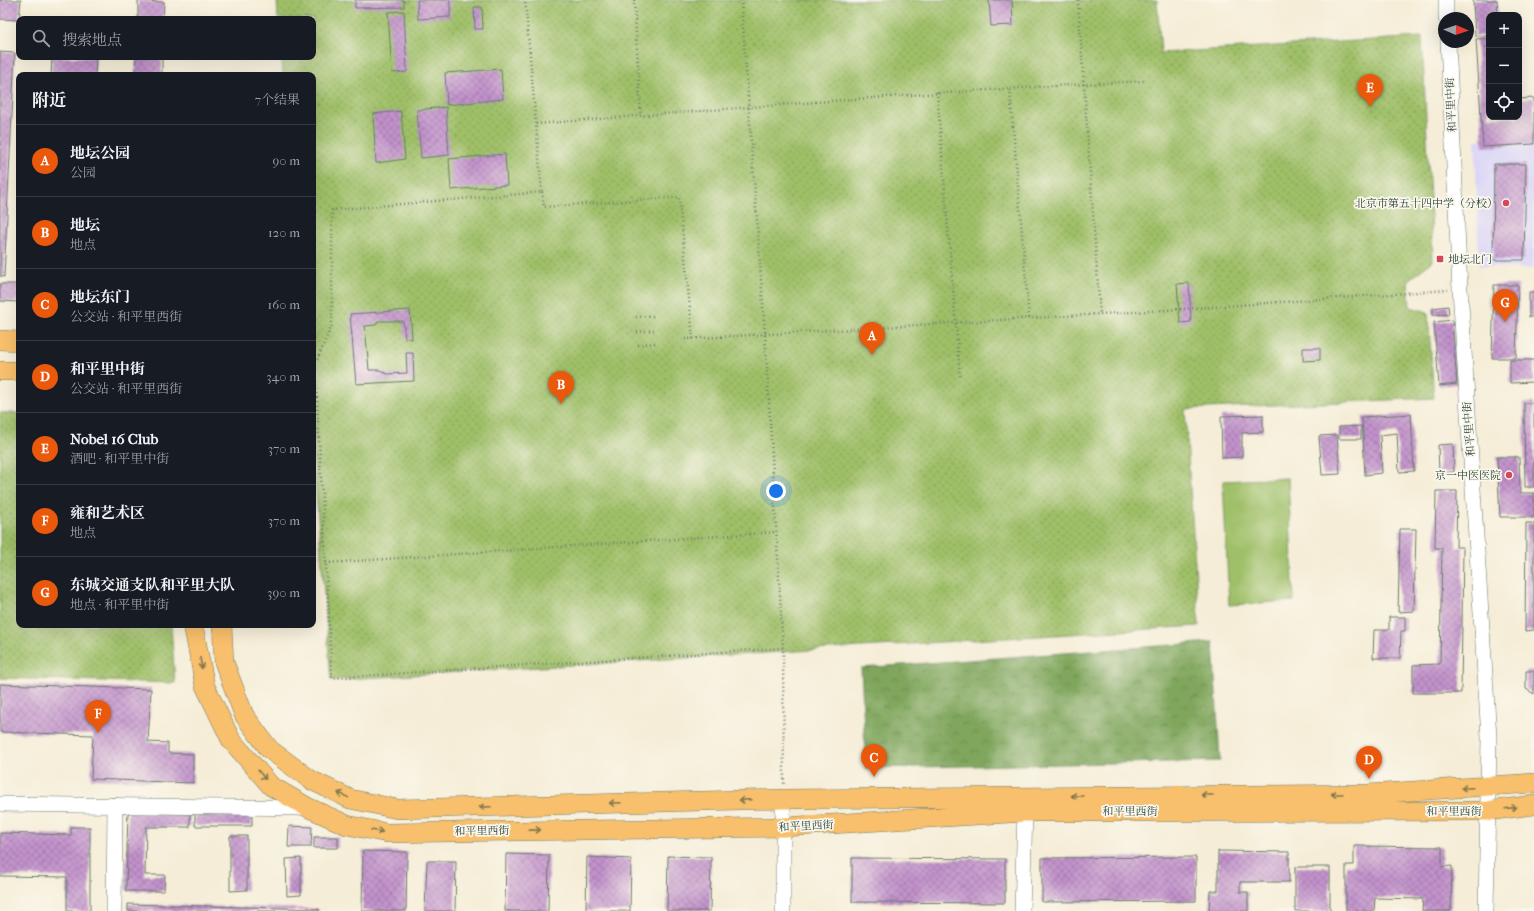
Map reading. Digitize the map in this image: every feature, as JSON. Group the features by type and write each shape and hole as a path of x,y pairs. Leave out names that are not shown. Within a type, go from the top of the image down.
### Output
{"main road":[{"path":"0,340 16,341"},
{"path":"0,371 16,371"},
{"name":"和平里西街","path":"194,628 205,686 231,740 270,786 309,808 347,825 387,833 783,827 1025,812 1488,811 1534,805"},
{"name":"和平里西街","path":"222,628 224,662 244,715 269,749 311,780 350,799 397,809 784,799 1368,794 1534,783"}],"street":[{"path":"1446,0 1446,12"},
{"name":"和平里中街","path":"1448,48 1460,289 1489,737 1486,911"},
{"path":"784,799 784,911"},
{"path":"0,804 309,808"},
{"path":"114,911 115,805"},
{"path":"1022,911 1025,812"}],"path":[{"path":"525,0 544,207 679,197 693,339"},
{"path":"634,0 641,116"},
{"path":"741,0 765,333 777,532 783,648 784,799"},
{"path":"1078,0 1100,314"},
{"path":"536,124 938,92 1010,90 1144,80"},
{"path":"1010,90 1029,318"},
{"path":"938,92 960,376"},
{"path":"316,361 332,325 332,210 542,192"},
{"path":"685,339 1100,314 1460,289"},
{"path":"636,317 653,316"},
{"path":"637,332 654,330"},
{"path":"638,345 656,343"},
{"path":"316,399 332,678 783,648"},
{"path":"326,563 777,532"}],"shaded area":[{"name":"北京市第五十四中学（分校）","path":"1475,140 1534,141 1534,269 1479,266"}],"green space":[{"path":"277,0 1157,0 1161,53 1422,37 1433,261 1408,280 1410,307 1428,312 1434,398 1185,409 1199,626 331,680 316,492 316,72 283,72 281,60 316,60 316,16 278,16"},
{"path":"0,413 16,413 16,628 171,628 175,683 0,678"},
{"path":"1288,478 1294,601 1229,605 1223,481"},
{"path":"1213,642 1220,761 866,768 861,668"}],"building":[{"path":"0,0 21,0 19,16 16,16 16,20 0,19"},
{"path":"355,0 404,0 404,7 355,8"},
{"path":"417,0 450,0 450,17 418,19"},
{"path":"989,0 1012,0 1013,25 991,26"},
{"path":"1473,0 1497,0 1498,12 1486,12 1486,36 1475,36"},
{"path":"138,1 164,2 163,16 138,16"},
{"path":"474,7 482,7 483,29 475,29"},
{"path":"404,11 407,72 392,73 388,12"},
{"path":"1486,38 1486,120 1522,120 1522,99 1534,98 1534,144 1483,147 1476,39"},
{"path":"0,52 15,53 4,277 0,276"},
{"path":"52,60 96,60 95,72 51,72"},
{"path":"136,60 162,60 162,72 135,72"},
{"path":"501,69 503,99 447,105 445,73"},
{"path":"446,107 449,155 421,158 417,110"},
{"path":"401,111 405,159 376,163 373,114"},
{"path":"505,154 507,185 451,190 449,159"},
{"path":"1494,164 1526,164 1524,260 1493,260"},
{"path":"1189,283 1191,322 1180,323 1177,284"},
{"path":"0,284 16,284 16,302 0,301"},
{"path":"1494,285 1518,285 1516,358 1492,358"},
{"path":"1529,292 1534,292 1534,317 1529,317"},
{"path":"1448,306 1449,314 1433,315 1433,308"},
{"path":"410,310 412,339 405,338 403,321 378,321 376,325 365,326 369,370 380,370 387,374 407,373 406,353 413,353 414,381 356,384 350,314"},
{"path":"1452,320 1457,384 1439,386 1434,322"},
{"path":"1303,348 1320,348 1320,360 1303,361"},
{"path":"1510,360 1534,360 1534,382 1510,383"},
{"path":"1524,403 1534,403 1534,487 1525,487"},
{"path":"1411,414 1414,471 1399,472 1397,433 1380,435 1382,473 1365,475 1362,417"},
{"path":"1263,415 1263,432 1242,433 1242,457 1222,458 1221,416"},
{"path":"1361,426 1361,439 1339,439 1339,427"},
{"path":"1337,435 1340,474 1322,475 1319,436"},
{"path":"1453,444 1454,472 1439,473 1438,445"},
{"name":"京一中医医院","path":"1497,457 1519,457 1520,493 1534,493 1534,517 1500,517"},
{"path":"1436,491 1457,491 1456,547 1463,547 1461,693 1413,693 1413,665 1440,664 1442,548 1435,548"},
{"path":"1526,523 1534,523 1534,630 1525,631"},
{"path":"1400,529 1416,529 1414,611 1398,612"},
{"path":"1389,617 1405,617 1405,631 1401,631 1400,658 1373,658 1374,630 1389,630"},
{"path":"1526,671 1534,671 1534,694 1526,689"},
{"path":"0,684 151,689 148,742 168,743 168,753 193,754 193,783 91,779 93,735 0,732"},
{"path":"128,810 190,810 190,827 146,827 145,875 165,875 164,891 126,891"},
{"path":"195,810 252,811 252,826 195,826"},
{"path":"289,826 312,827 311,847 288,847"},
{"path":"71,827 90,827 90,911 67,911 67,877 0,876 0,833 71,835"},
{"path":"230,836 247,836 247,890 230,891"},
{"path":"314,837 338,837 338,848 314,848"},
{"path":"1354,846 1442,847 1442,867 1452,866 1451,911 1422,911 1423,899 1375,898 1374,911 1346,911 1346,865 1354,865"},
{"path":"363,851 407,852 406,911 362,911"},
{"path":"1218,851 1289,852 1289,882 1240,882 1240,892 1248,892 1248,911 1209,911 1210,891 1218,891"},
{"path":"506,854 549,855 548,911 505,911"},
{"path":"668,856 711,857 710,911 667,911"},
{"path":"587,857 631,859 630,911 586,911"},
{"path":"1196,857 1196,901 1042,902 1042,858"},
{"path":"301,858 301,895 287,896 286,859"},
{"path":"852,858 1005,859 1005,903 852,902"},
{"path":"427,861 456,861 455,911 425,911"},
{"path":"1295,867 1330,867 1330,911 1295,911"},
{"path":"128,904 319,909 319,911 128,911"}],"place":[{"name":"Nobel 16 Club","path":"1370,107"},
{"name":"北京市第五十四中学（分校）","path":"1506,203"},
{"name":"地坛北门","path":"1440,259"},
{"name":"东城交通支队和平里大队","path":"1505,322"},
{"name":"地坛公园","path":"872,355"},
{"name":"地坛","path":"561,404"},
{"name":"京一中医医院","path":"1509,475"},
{"name":"雍和艺术区","path":"98,733"},
{"name":"地坛东门","path":"874,777"},
{"name":"和平里中街","path":"1369,779"}]}
